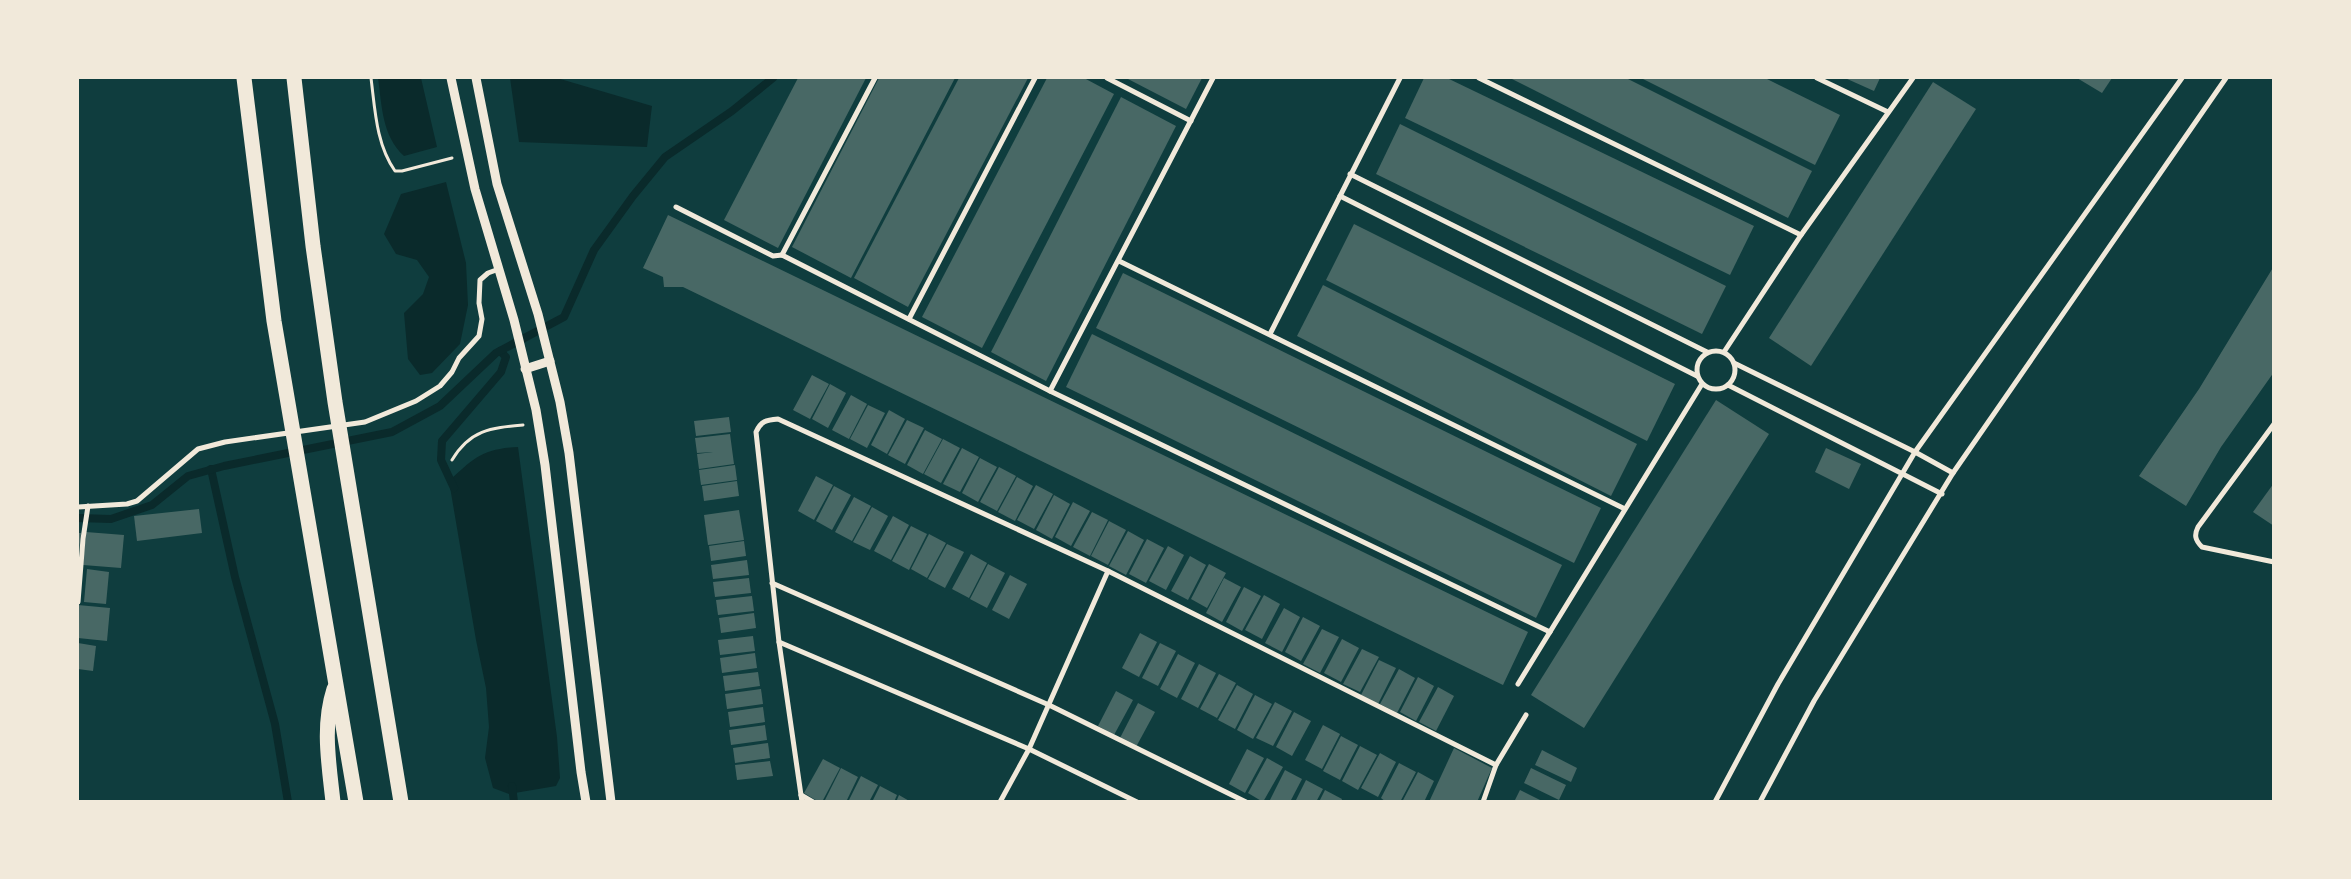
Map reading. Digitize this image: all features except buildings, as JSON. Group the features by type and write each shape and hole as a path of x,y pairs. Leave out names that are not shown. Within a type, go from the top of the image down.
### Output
{"highway":[{"path":"244,78 261,226 289,416 356,802"},
{"path":"294,78 313,246 335,402 401,802"},
{"path":"333,802 326,728 330,703 336,685"}],"street":[{"path":"451,78 475,189 514,320 539,423 546,465 580,772 586,802"},
{"path":"476,78 497,184 538,314 560,402 569,453 611,802"},
{"path":"782,255 875,78"},
{"path":"910,319 1035,78"},
{"path":"1107,78 1191,121"},
{"path":"1050,391 1213,78"},
{"path":"1270,334 1400,78"},
{"path":"1479,78 1801,235"},
{"path":"1817,78 1888,112"},
{"path":"1724,352 1801,235 1913,78"},
{"path":"1716,802 1778,684 1915,452 2182,78"},
{"path":"1760,802 1814,701 1942,494 1953,473 2226,78"},
{"path":"1350,174 1707,352"},
{"path":"1340,196 1697,376"},
{"path":"676,207 773,256 782,255 1050,391 1550,632"},
{"path":"1119,261 1624,508"},
{"path":"78,507 127,504 136,501 198,449 225,442 365,422 416,401 440,386 452,372 459,358 479,336 482,319 479,303 480,280 488,273 499,269"},
{"path":"1734,363 1733,377 1728,385 1719,389 1710,388 1702,384 1697,376 1696,367 1700,358 1707,352 1715,350 1724,352 1734,363 1915,452 1953,473"},
{"path":"526,369 550,362"},
{"path":"1518,684 1624,508 1702,384"},
{"path":"1728,385 1942,494"},
{"path":"802,802 779,642 756,432 760,424 766,420 778,419 1108,571 1496,765"},
{"path":"2274,424 2198,527 2195,534 2196,542 2202,547 2274,562"},
{"path":"78,602 84,526 88,506"},
{"path":"1000,802 1029,749 1108,571"},
{"path":"772,583 1049,705 1246,802"},
{"path":"779,642 1029,749 1137,802"},
{"path":"1483,802 1496,765 1526,715"},
{"path":"800,795 813,802"}],"path":[{"path":"371,78 377,127 387,159 395,171 402,171 468,154"},
{"path":"452,460 462,444 490,428 539,423"}],"water":[{"path":"378,78 421,78 437,147 404,156 397,148 391,139 384,120"},
{"path":"510,78 557,78 652,106 647,147 519,142"},
{"path":"446,182 466,263 468,305 460,344 432,373 420,375 408,359 404,313 423,294 429,277 417,260 396,254 384,234 401,194"},
{"path":"518,447 557,737 560,778 556,786 509,794 493,788 485,758 489,727 486,688 449,481 479,456 496,450"}],"waterway":[{"path":"78,518 111,519 152,505 188,476 224,466 392,432 440,406 496,353 564,317 594,250 633,196 665,157 732,111 773,78"},
{"path":"454,488 441,460 442,441 501,372 506,357 500,351"},
{"path":"211,469 235,577 275,724 288,802"},
{"path":"512,786 514,802"}]}
